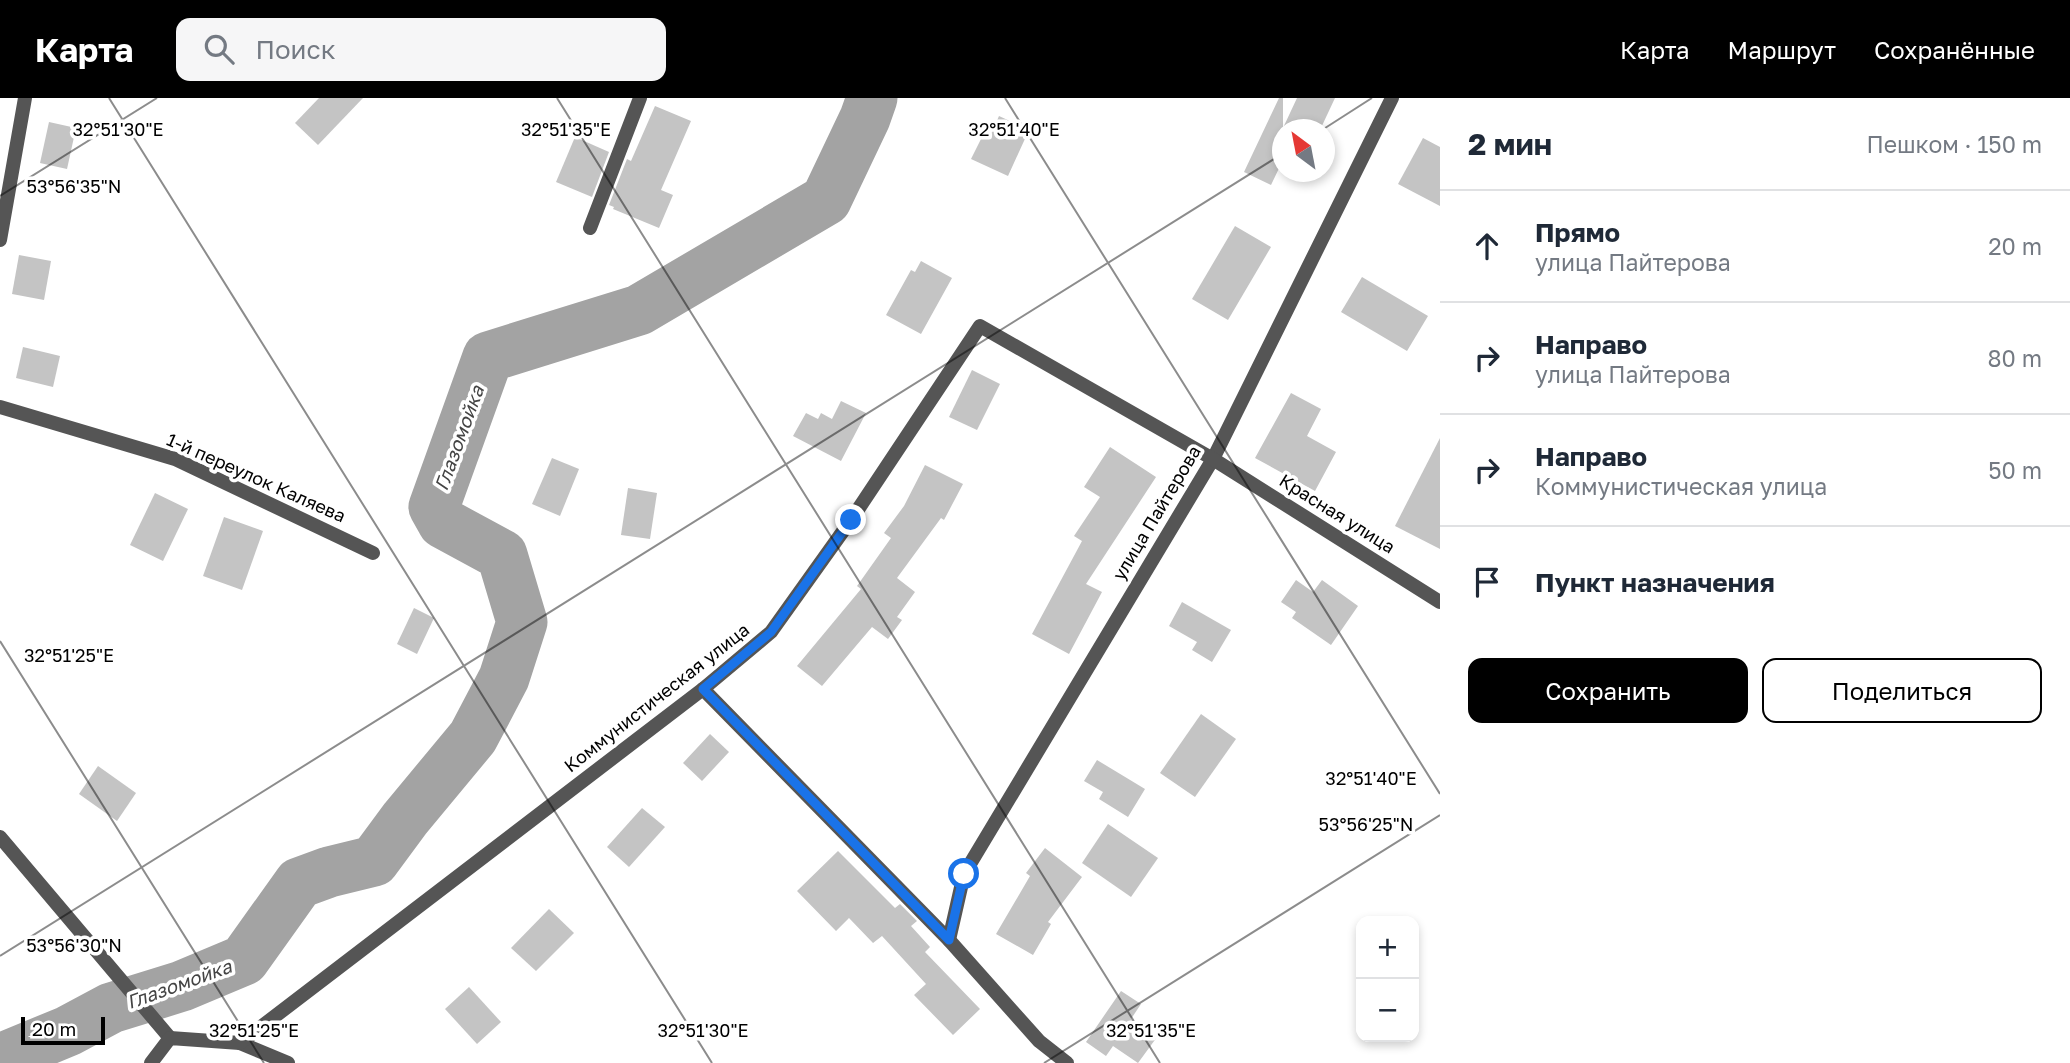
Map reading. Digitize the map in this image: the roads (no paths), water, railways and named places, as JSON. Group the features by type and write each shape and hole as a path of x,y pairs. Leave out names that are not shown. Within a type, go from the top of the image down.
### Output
{"street":[{"path":"0,240 25,98"},
{"path":"590,228 640,98"},
{"name":"улица Пайтерова","path":"949,940 964,874 1213,458 1392,98"},
{"name":"Коммунистическая улица","path":"240,1043 703,689 771,632 851,520 980,326 1213,458"},
{"name":"1-й переулок Каляева","path":"0,408 175,459 373,553"},
{"name":"Красная улица","path":"1213,458 1440,603"},
{"path":"703,689 949,940 1039,1041 1067,1063"},
{"path":"0,837 170,1038 240,1043 288,1063"},
{"path":"151,1063 170,1038"}],"waterway":[{"name":"Глазомойка","path":"0,1059 68,1031 111,1008 182,986 244,960 299,883 329,872 374,861 473,737 504,678 522,622 502,555 443,523 434,507 488,357 639,310 826,200 872,98"}]}
